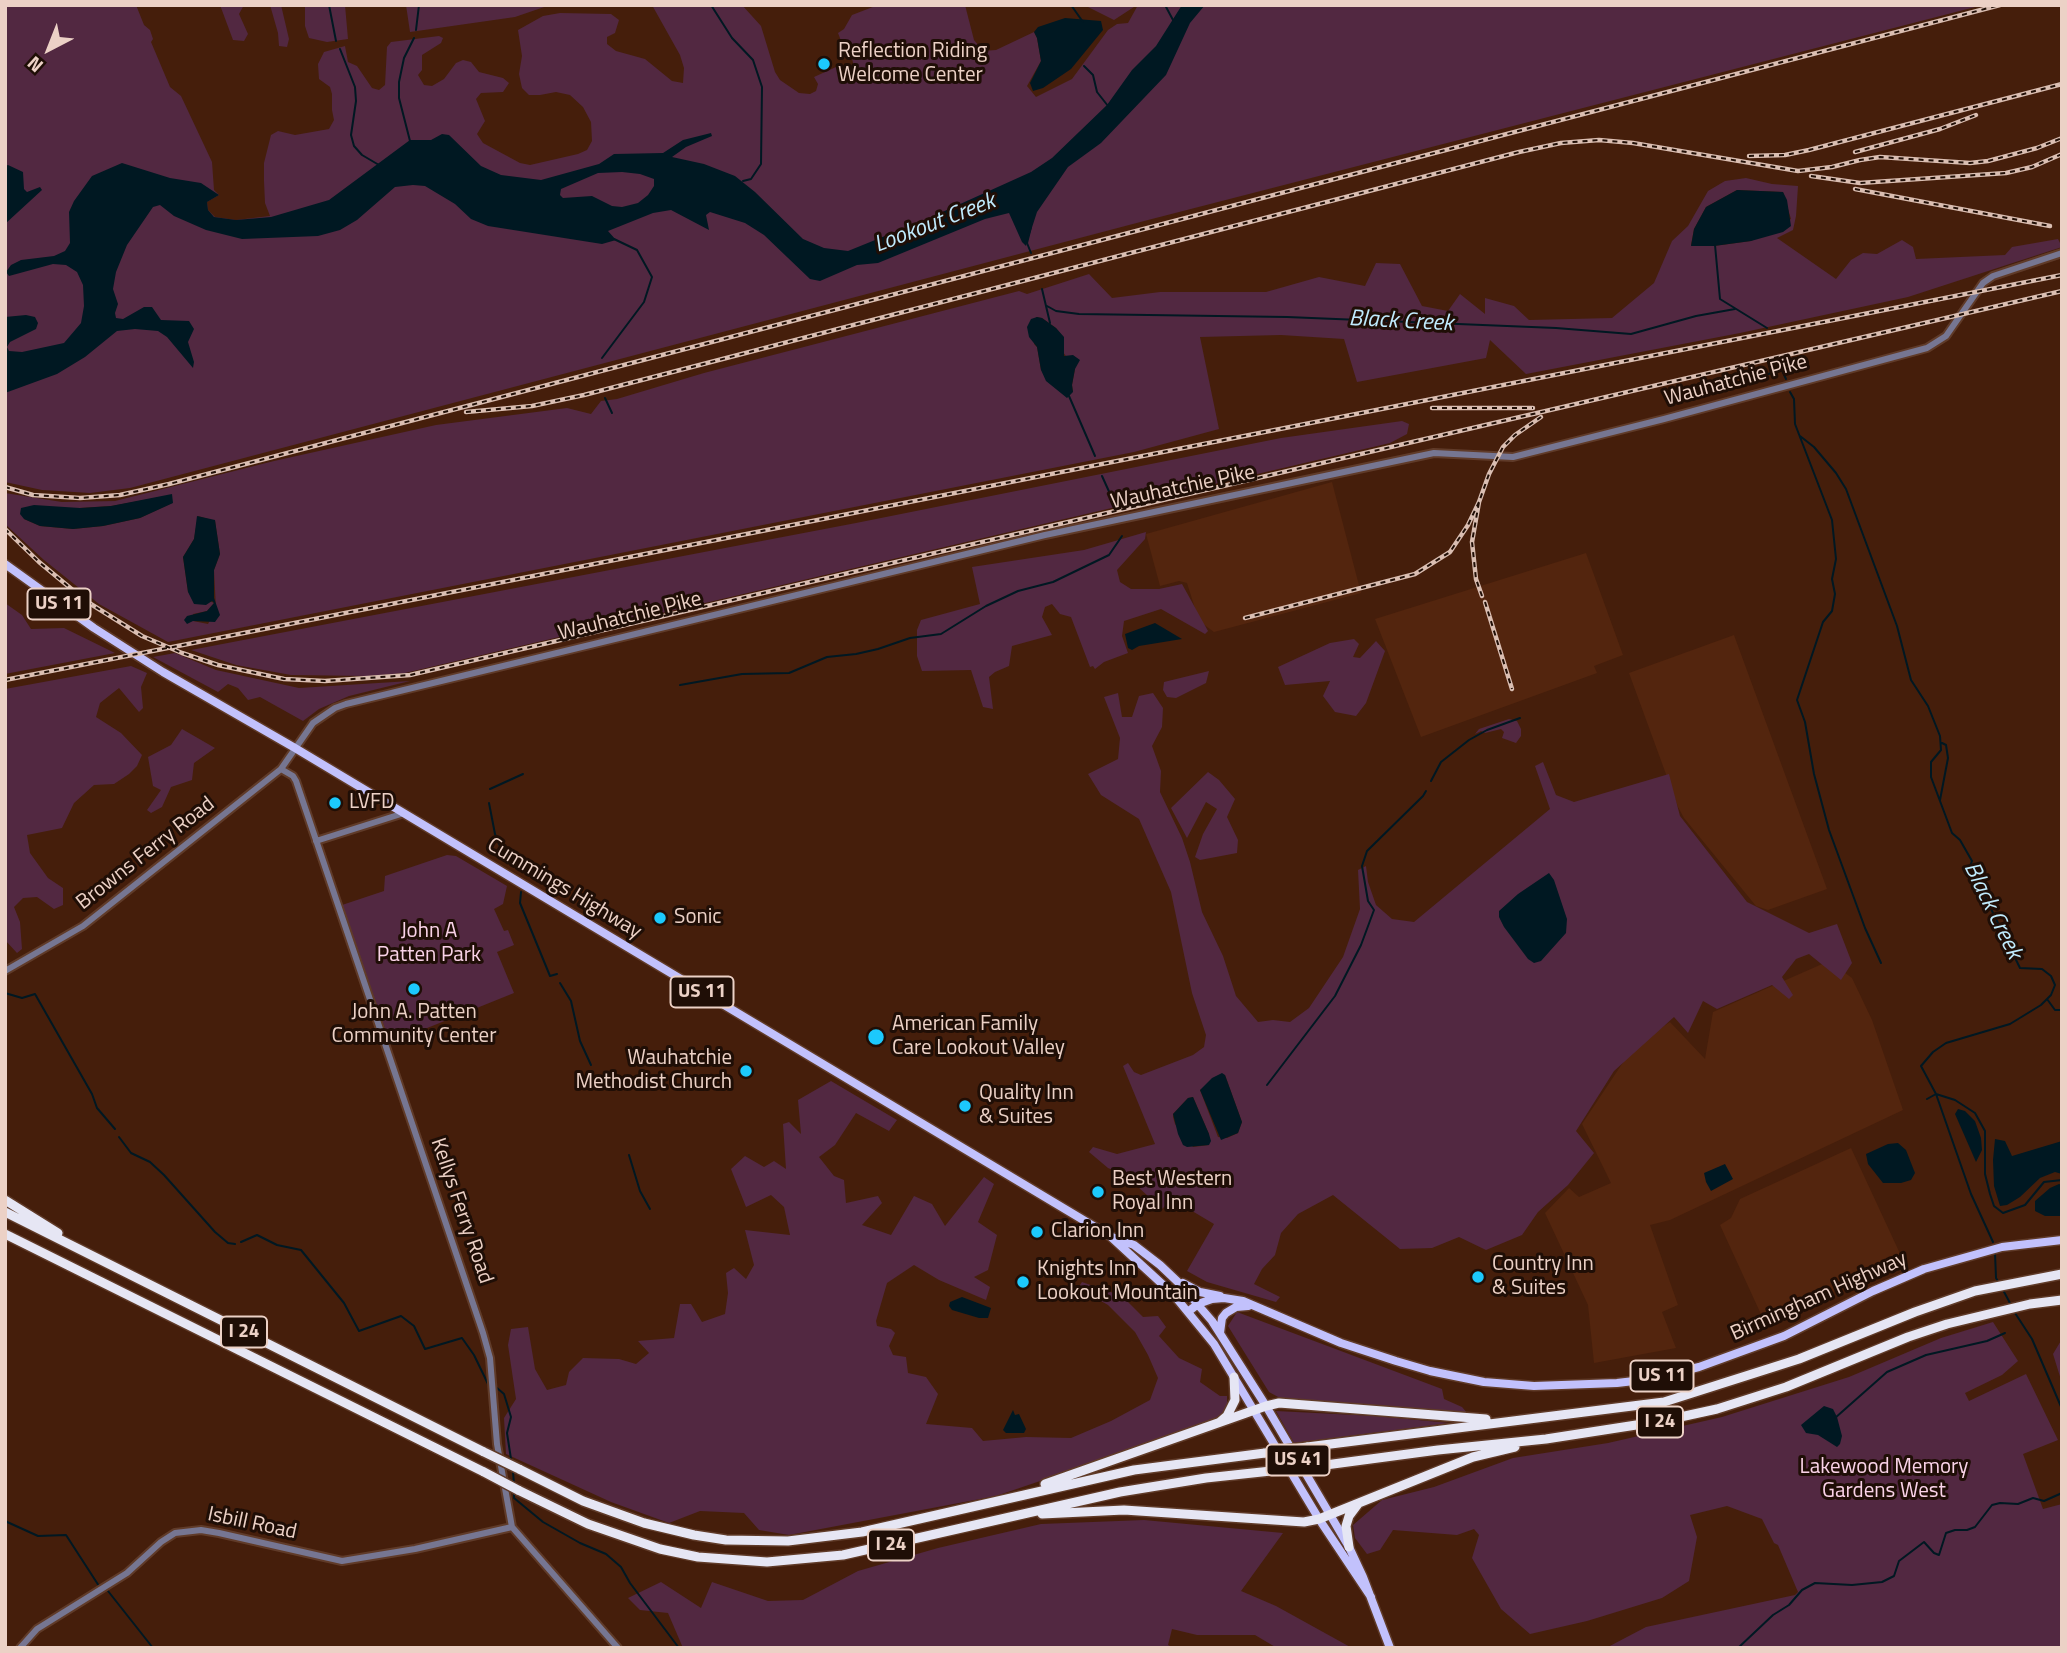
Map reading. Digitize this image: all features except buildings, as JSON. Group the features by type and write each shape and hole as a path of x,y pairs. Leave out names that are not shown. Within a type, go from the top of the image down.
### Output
{"highway":[{"path":"5,1200 107,1263"},
{"name":"I 24","path":"5,1212 484,1452 611,1512 671,1531 726,1540 788,1541 822,1538 862,1532 1134,1470 1664,1402 1799,1359 1975,1291 2062,1274"},
{"name":"I 24","path":"5,1234 588,1524 629,1540 698,1557 737,1561 790,1561 843,1555 1120,1492 1206,1478 1546,1439 1662,1421 1717,1409 1786,1387 1908,1337 1986,1314 2062,1300"},
{"path":"1216,1425 1227,1416 1235,1400 1234,1377"},
{"path":"990,1502 1266,1406 1279,1404 1508,1420"},
{"path":"1006,1517 1124,1510 1304,1522 1319,1519 1473,1457 1546,1439"},
{"path":"1349,1547 1345,1533 1347,1521 1362,1500"}],"main road":[{"name":"Cummings Highway","path":"5,564 94,628 163,672 295,748 401,814 1110,1236 1134,1245 1173,1277 1220,1333 1349,1547 1390,1648"},
{"name":"Cummings Highway","path":"1110,1236 1173,1294 1214,1344 1319,1519 1371,1597"},
{"name":"Birmingham Highway","path":"1189,1311 1212,1299 1230,1299 1342,1343 1430,1371 1484,1382 1534,1386 1617,1383 1651,1379 1699,1367 1772,1340 1924,1269 2002,1247 2062,1240"},
{"path":"1173,1277 1200,1292 1230,1299"},
{"path":"1220,1333 1222,1318 1230,1309 1252,1306"}],"street":[{"name":"Wauhatchie Pike","path":"295,748 313,723 346,704 1045,535 1434,453 1513,457 1927,348 1946,336 1983,283 1993,276 2062,253"},
{"name":"Browns Ferry Road","path":"5,971 83,926 281,769 295,748"},
{"name":"Kellys Ferry Road","path":"281,769 296,781 483,1333 490,1358 497,1444 512,1527"},
{"path":"316,841 401,814"},
{"path":"512,1527 618,1648"},
{"name":"Isbill Road","path":"20,1648 37,1629 127,1573 175,1533 201,1530 219,1533 342,1561 373,1558 512,1527"}],"shaded area":[{"path":"1332,482 1361,593 1214,632 1199,621 1187,583 1179,581 1160,586 1146,534"},
{"path":"1586,553 1623,655 1594,666 1597,673 1421,737 1375,619"},
{"path":"1734,635 1827,889 1768,910 1756,906 1684,818 1629,673"},
{"path":"1829,961 1852,978 1872,1020 1903,1110 1670,1220 1650,1225 1678,1305 1662,1312 1676,1348 1594,1363 1588,1305 1545,1213 1569,1188 1579,1197 1611,1183 1582,1124 1634,1046 1670,1022 1705,1059 1713,1012"},
{"path":"1851,1148 1903,1260 1765,1323 1720,1225 1731,1218 1740,1199"}],"green space":[{"path":"5,5 136,5 144,25 150,30 153,39 151,42 170,87 181,96 212,162 214,190 219,195 207,202 208,210 215,217 236,220 270,216 265,203 264,163 271,135 278,131 295,135 329,129 334,120 332,94 330,87 319,79 318,64 324,52 345,46 348,62 357,66 372,88 379,90 385,85 387,47 391,42 439,36 443,38 441,43 422,55 422,70 418,75 424,85 432,86 444,79 456,63 463,60 471,62 479,72 503,78 509,83 503,92 481,93 476,99 485,121 477,134 483,143 520,163 530,165 587,150 592,141 591,122 583,107 570,95 556,92 529,95 522,88 519,74 522,56 518,30 543,16 560,13 611,14 619,20 615,33 607,37 607,44 616,51 645,59 672,81 683,83 684,68 680,55 652,5 742,5 761,26 780,80 799,93 810,94 816,91 818,84 814,77 836,67 843,70 854,67 851,54 846,46 843,46 838,33 844,29 852,15 878,5 965,5 974,40 983,51 996,50 1034,32 1041,61 1027,86 1036,97 1072,79 1108,30 1117,24 1128,23 1138,5 1983,5 1148,220 130,488 90,493 42,490 5,482"},
{"path":"220,5 244,5 239,14 248,34 244,41 233,40"},
{"path":"270,5 281,5 289,39 287,47 279,46"},
{"path":"305,5 345,5 348,39 327,42 309,38 305,26"},
{"path":"406,5 550,5 515,17 410,32"},
{"path":"1084,5 1137,5 1114,20"},
{"path":"1746,178 1798,186 1793,230 1777,238 1836,279 1851,260 1863,253 1877,254 1902,240 1913,247 1916,259 2005,255 2012,247 2058,239 2062,247 1908,297 1526,374 1490,340 1486,358 1357,382 1344,339 1281,335 1200,337 1219,429 1134,452 168,642 99,604 44,560 5,524 5,493 62,502 115,501 274,461 436,425 567,408 591,414 601,401 617,399 704,373 1019,291 1027,294 1089,274 1112,298 1160,292 1266,292 1319,277 1365,286 1376,263 1400,264 1422,306 1448,311 1460,294 1485,314 1485,298 1514,306 1529,320 1612,318 1654,283 1672,241 1688,226 1708,191 1725,181","holes":["1737,190 1783,192 1791,219 1751,241 1714,246 1691,245 1694,229 1706,207","1036,317 1042,318 1063,337 1063,352 1075,369 1073,392 1041,370 1037,347 1034,344","172,495 172,503 140,518 103,526 73,529 40,526 24,519 80,508 111,506","198,516 215,521 220,554 214,570 216,609 208,624 193,621 193,614 207,611 214,603 188,592 183,557 194,539"]},
{"path":"1402,421 1409,424 1407,434 1390,443 405,673 367,676 291,675 236,665 191,650 856,523 1281,438"},
{"path":"1146,532 1145,539 1117,570 1120,582 1131,589 1159,589 1182,584 1208,631 1205,634 1161,609 1124,621 1122,636 1128,653 1104,662 1095,669 1090,667 1071,617 1060,614 1052,604 1045,607 1042,617 1052,635 1012,646 1009,666 989,677 993,709 983,707 971,670 922,671 917,656 917,630 921,620 980,604 972,567 1084,550"},
{"path":"5,603 22,615 31,629 64,628 115,653 5,674"},
{"path":"1354,639 1359,644 1353,657 1360,658 1376,641 1385,651 1366,703 1356,716 1335,712 1323,696 1330,681 1285,685 1278,667 1330,643"},
{"path":"175,653 216,670 299,688 410,681 349,696 319,709 303,721 260,697 248,700 238,688 228,684 218,692 153,657"},
{"path":"131,666 147,673 141,687 143,708 139,712 119,688 100,703 96,717 121,733 142,755 129,774 114,784 94,785 74,803 62,828 27,835 30,853 48,878 63,888 63,905 54,909 37,897 23,898 14,907 20,922 22,949 17,953 5,940 5,689"},
{"path":"1209,671 1206,683 1176,698 1167,697 1163,690 1164,682"},
{"path":"1118,693 1122,717 1132,717 1139,696 1153,693 1163,708 1162,727 1152,746 1161,771 1160,792 1182,838 1202,912 1223,956 1236,996 1258,1022 1290,1022 1309,1008 1343,957 1360,909 1358,870 1366,866 1376,905 1392,919 1414,922 1550,809 1535,766 1543,762 1556,795 1574,802 1669,774 1680,816 1747,902 1809,933 1837,924 1852,963 1841,980 1809,954 1796,959 1782,977 1793,995 1789,999 1772,985 1717,1009 1703,1001 1688,1033 1674,1017 1614,1071 1576,1131 1594,1153 1568,1185 1538,1212 1522,1235 1486,1250 1459,1237 1432,1248 1400,1249 1333,1195 1298,1214 1281,1233 1275,1255 1262,1269 1254,1284 1280,1297 1276,1302 1207,1282 1187,1271 1214,1224 1172,1199 1162,1209 1125,1175 1108,1168 1089,1152 1093,1147 1117,1154 1155,1144 1123,1066 1128,1063 1134,1072 1141,1075 1193,1055 1204,1047 1206,1035 1192,993 1171,892 1139,819 1101,795 1088,774 1118,759 1120,738 1104,697","holes":["1225,1075 1242,1122 1238,1133 1227,1138 1218,1137 1200,1090","1193,1097 1209,1134 1209,1145 1193,1147 1175,1124 1173,1114 1188,1098"]},
{"path":"1509,719 1517,721 1521,729 1521,736 1516,743 1502,738 1504,732 1501,729 1475,734 1479,729"},
{"path":"182,729 215,748 194,763 192,780 171,787 162,807 151,813 147,810 161,790 153,786 148,757 171,745"},
{"path":"1208,772 1219,780 1235,799 1227,817 1238,840 1237,853 1200,860 1195,857 1203,834 1217,809 1206,802 1187,838 1171,808"},
{"name":"John A Patten Park","path":"447,855 456,856 507,886 503,904 494,909 514,945 497,952 514,993 390,1043 342,905 384,891 385,876"},
{"path":"831,1081 897,1120 889,1131 856,1113 835,1145 819,1157 834,1176 844,1180 846,1203 878,1196 882,1203 862,1225 891,1235 914,1196 932,1204 945,1226 984,1177 994,1184 978,1222 997,1235 988,1270 974,1277 990,1287 986,1300 939,1280 914,1265 887,1283 876,1321 877,1326 891,1329 895,1333 889,1346 893,1355 906,1357 908,1373 926,1377 938,1394 926,1424 972,1428 983,1441 1026,1437 1071,1438 1150,1400 1158,1378 1135,1332 1108,1305 1078,1288 1082,1282 1122,1296 1143,1317 1158,1316 1166,1327 1159,1336 1179,1358 1202,1369 1200,1382 1220,1396 1227,1396 1227,1406 1221,1415 1199,1427 996,1496 789,1535 759,1530 744,1513 700,1511 669,1523 611,1502 506,1454 504,1418 516,1399 508,1345 511,1329 528,1327 535,1369 547,1390 566,1385 569,1372 583,1358 619,1359 636,1364 649,1353 638,1341 674,1338 680,1304 691,1304 702,1322 725,1314 728,1293 726,1273 734,1268 746,1279 754,1265 745,1230 790,1235 784,1207 771,1195 746,1207 731,1169 745,1156 764,1167 774,1161 786,1169 783,1124 789,1122 801,1134 798,1100"},
{"path":"1237,1312 1442,1389 1444,1399 1462,1407 1468,1414 1280,1398 1269,1392 1228,1326"},
{"name":"Lakewood Memory Gardens West","path":"1993,1322 2018,1361 2002,1375 1965,1393 1969,1401 2026,1374 2058,1440 2023,1454 2043,1509 2062,1504 2062,1648 1606,1648 1646,1627 1795,1595 1798,1592 1778,1545 1774,1543 1762,1519 1727,1506 1690,1515 1697,1537 1689,1581 1662,1598 1587,1621 1530,1634 1501,1609 1472,1558 1479,1535 1474,1529 1457,1535 1393,1530 1380,1550 1367,1554 1355,1538 1353,1525 1382,1500 1434,1487 1513,1458 1608,1443 1722,1417 1849,1377 1941,1338"},
{"path":"2062,1339 2062,1383 2053,1354"},
{"path":"1276,1411 1375,1416 1450,1423 1294,1443"},
{"path":"1144,1520 1283,1533 1241,1591 1276,1606 1352,1648 1277,1648 1255,1635 1197,1635 1172,1629 1168,1645 1174,1648 683,1648 668,1613 640,1610 628,1598 661,1582 701,1608 712,1582 768,1601 803,1600 858,1571 938,1548 1041,1524"}],"water":[{"name":"Lookout Creek","path":"1182,5 1205,5 1190,23 1166,75 1101,143 1068,167 1037,212 1026,246 1009,213 985,219 878,263 857,265 820,281 810,279 764,235 745,223 710,212 706,215 709,230 671,210 653,213 608,231 616,240 602,244 488,226 471,219 455,204 425,186 395,187 357,220 340,230 318,236 242,239 206,230 174,216 160,205 153,207 127,245 116,272 113,289 118,304 116,318 123,319 144,307 152,307 161,320 189,321 194,329 188,342 194,362 193,368 167,337 158,331 117,331 85,357 57,374 5,393 5,317 26,315 35,317 38,323 36,329 10,342 7,347 9,351 22,352 64,343 81,323 84,306 83,285 77,272 66,265 53,264 9,276 6,272 11,265 21,260 54,256 65,251 70,243 69,212 74,201 92,176 122,163 170,178 201,183 219,195 207,202 208,210 214,217 236,220 271,217 329,200 410,140 431,140 442,134 449,135 481,166 501,175 541,180 599,164 614,154 663,153 683,140 711,133 712,136 686,147 672,157 704,164 735,176 803,239 824,248 848,251 1031,172 1052,158 1107,105 1132,70 1156,46","holes":["598,173 640,174 654,179 654,186 638,203 622,207 612,206 592,196 563,198 560,195 561,189"]},
{"path":"1065,18 1101,21 1103,30 1071,69 1043,88 1033,91 1030,83 1041,61 1034,32 1038,27"},
{"path":"5,166 23,172 24,189 27,192 40,187 42,190 5,224"},
{"path":"1737,190 1783,192 1791,226 1783,232 1751,241 1691,246 1694,229 1706,207"},
{"path":"1037,317 1056,328 1064,337 1064,356 1073,355 1080,360 1075,369 1073,392 1067,398 1046,381 1041,370 1037,347 1029,337 1027,327 1031,319"},
{"path":"172,494 173,503 140,518 103,526 73,529 40,526 24,519 20,514 21,508 34,505 80,508 111,506"},
{"path":"197,516 215,520 220,554 214,570 214,598 220,615 215,622 193,621 187,624 184,620 187,616 207,611 214,603 194,604 188,592 183,557 194,539"},
{"path":"1155,623 1182,639 1139,646 1132,650 1128,648 1125,634"},
{"path":"1549,873 1554,880 1567,919 1566,933 1541,961 1534,963 1504,927 1499,911"},
{"path":"1222,1073 1242,1122 1238,1133 1221,1140 1200,1090 1212,1078"},
{"path":"1193,1097 1209,1134 1209,1145 1187,1147 1183,1145 1178,1134 1173,1114 1188,1098"},
{"path":"1958,1109 1965,1111 1975,1121 1981,1138 1982,1150 1976,1162 1955,1114"},
{"path":"1995,1139 2005,1141 2012,1156 2062,1141 2062,1174 2055,1172 2040,1178 2020,1197 2000,1206 1994,1186"},
{"path":"1898,1143 1906,1150 1915,1173 1911,1180 1883,1183 1868,1164 1866,1154 1888,1144"},
{"path":"1725,1164 1733,1179 1711,1191 1704,1173"},
{"path":"2059,1184 2062,1185 2062,1216 2045,1216 2035,1211 2035,1201"},
{"path":"962,1297 991,1308 988,1318 952,1310 950,1302"},
{"path":"1824,1406 1833,1409 1837,1417 1842,1436 1837,1447 1818,1435 1806,1433 1801,1425"},
{"path":"1013,1410 1015,1415 1019,1414 1026,1429 1024,1433 1006,1433 1003,1430"}],"waterway":[{"path":"329,5 336,41"},
{"path":"416,30 419,5"},
{"path":"711,5 732,38 753,60 762,87 761,164 751,179 743,181"},
{"path":"1071,5 1083,22"},
{"path":"1165,5 1173,20"},
{"path":"410,141 399,98 399,82 404,58 414,38"},
{"path":"340,49 355,87 356,101 351,135 354,146 362,155 379,165"},
{"path":"1084,66 1093,75 1097,92 1108,106"},
{"name":"Black Creek","path":"1031,227 1027,243 1031,253"},
{"path":"602,358 644,302 652,277 637,250 614,239"},
{"path":"1715,245 1720,299 1767,328"},
{"name":"Black Creek","path":"1042,289 1050,323"},
{"name":"Black Creek","path":"1047,306 1056,311 1079,314 1287,317 1556,328 1631,334 1696,316 1735,309"},
{"name":"Black Creek","path":"1781,368 1786,379"},
{"path":"1670,405 1782,370"},
{"path":"1790,392 1794,399 1795,424 1832,520 1836,559 1832,579 1835,594 1832,611 1823,622 1797,700 1805,722 1814,774 1829,830 1865,928 1881,963"},
{"path":"1069,396 1095,456"},
{"path":"605,398 612,413"},
{"name":"Black Creek","path":"1800,436 1814,447 1846,489 1897,626 1911,680 1928,706 1940,736 1941,750 1931,762 1931,777 1952,833 1960,840 1972,861 1970,866 2020,968 2042,969 2051,976 2055,985 2051,995 2041,1005 2010,1024 1946,1043 1933,1052 1921,1066 1936,1094 1971,1194 1993,1242"},
{"path":"1102,476 1116,507"},
{"path":"680,685 742,674 789,673 827,657 856,654 910,638 941,634 986,606 1018,591 1053,582 1109,555 1122,536"},
{"path":"1431,781 1441,762 1469,740 1520,718"},
{"name":"Black Creek","path":"1940,800 1948,758 1946,745 1942,743"},
{"path":"490,789 523,774"},
{"path":"1267,1085 1335,996 1361,945 1374,910 1368,901 1362,866 1367,851 1426,791"},
{"path":"489,803 500,846"},
{"path":"521,892 520,903 550,976 557,974"},
{"path":"560,983 571,1001 580,1041 591,1065"},
{"path":"5,993 22,998 35,994 92,1094 97,1108 115,1129"},
{"path":"2047,999 2055,1010 2062,1010"},
{"path":"1927,1099 1936,1094 1955,1100 1975,1113 1985,1131 1985,1174 1990,1194 1994,1206 2003,1213 2025,1205 2044,1182 2062,1180"},
{"path":"119,1137 131,1153 150,1162 164,1175 215,1232 228,1243 235,1244"},
{"path":"629,1155 640,1191 650,1209"},
{"path":"241,1242 257,1235 277,1245 301,1250 344,1303 359,1331 401,1316 414,1326 425,1349 462,1338 474,1355 489,1386"},
{"name":"Black Creek","path":"1995,1253 1996,1278 1999,1283"},
{"name":"Black Creek","path":"2002,1288 2011,1305"},
{"name":"Black Creek","path":"2015,1313 2032,1339 2062,1409"},
{"path":"1835,1418 1887,1372 1926,1355 1987,1341 2005,1333"},
{"path":"497,1388 504,1394 511,1417 507,1433 511,1459"},
{"path":"513,1472 514,1484"},
{"path":"514,1493 514,1498 543,1522 606,1554 621,1567 679,1648"},
{"path":"1738,1648 1773,1615 1789,1605 1802,1590 1815,1583 1852,1585 1882,1582 1894,1576 1899,1561 1924,1542 1939,1555 1946,1533 1975,1527 1992,1505 2018,1504 2033,1498 2044,1501 2062,1493"},
{"path":"5,1521 38,1536 66,1535 99,1586"},
{"path":"108,1591 153,1648"}],"railway":[{"path":"5,487 33,495 80,498 120,495 169,484 2000,5"},
{"path":"1749,156 1785,155 1809,150 2062,84"},
{"path":"1855,152 1940,129 1976,115"},
{"path":"466,412 532,406 584,395 1561,143 1599,140 1633,143 1798,171 1880,157 1970,163 1988,161 2037,148 2062,138"},
{"path":"1811,176 1860,183 2006,173 2032,167 2062,154"},
{"path":"1855,189 2050,226"},
{"path":"5,680 2062,275"},
{"path":"5,529 86,601 142,636 182,653 218,665 284,679 325,681 410,675 2062,291"},
{"path":"1432,408 1533,408"},
{"path":"1482,596 1476,579 1472,542 1479,502 1503,447 1541,417"},
{"path":"1245,618 1415,574 1450,552 1479,502"},
{"path":"1485,602 1512,689"}],"place":[{"name":"Reflection Riding Welcome Center","path":"824,64"},
{"name":"LVFD","path":"335,803"},
{"name":"Sonic","path":"660,918"},
{"name":"John A. Patten Community Center","path":"414,989"},
{"name":"American Family Care Lookout Valley","path":"876,1037"},
{"name":"Wauhatchie Methodist Church","path":"746,1071"},
{"name":"Quality Inn & Suites","path":"965,1106"},
{"name":"Best Western Royal Inn","path":"1098,1192"},
{"name":"Clarion Inn","path":"1037,1232"},
{"name":"Country Inn & Suites","path":"1478,1277"},
{"name":"Knights Inn Lookout Mountain","path":"1023,1282"}]}
